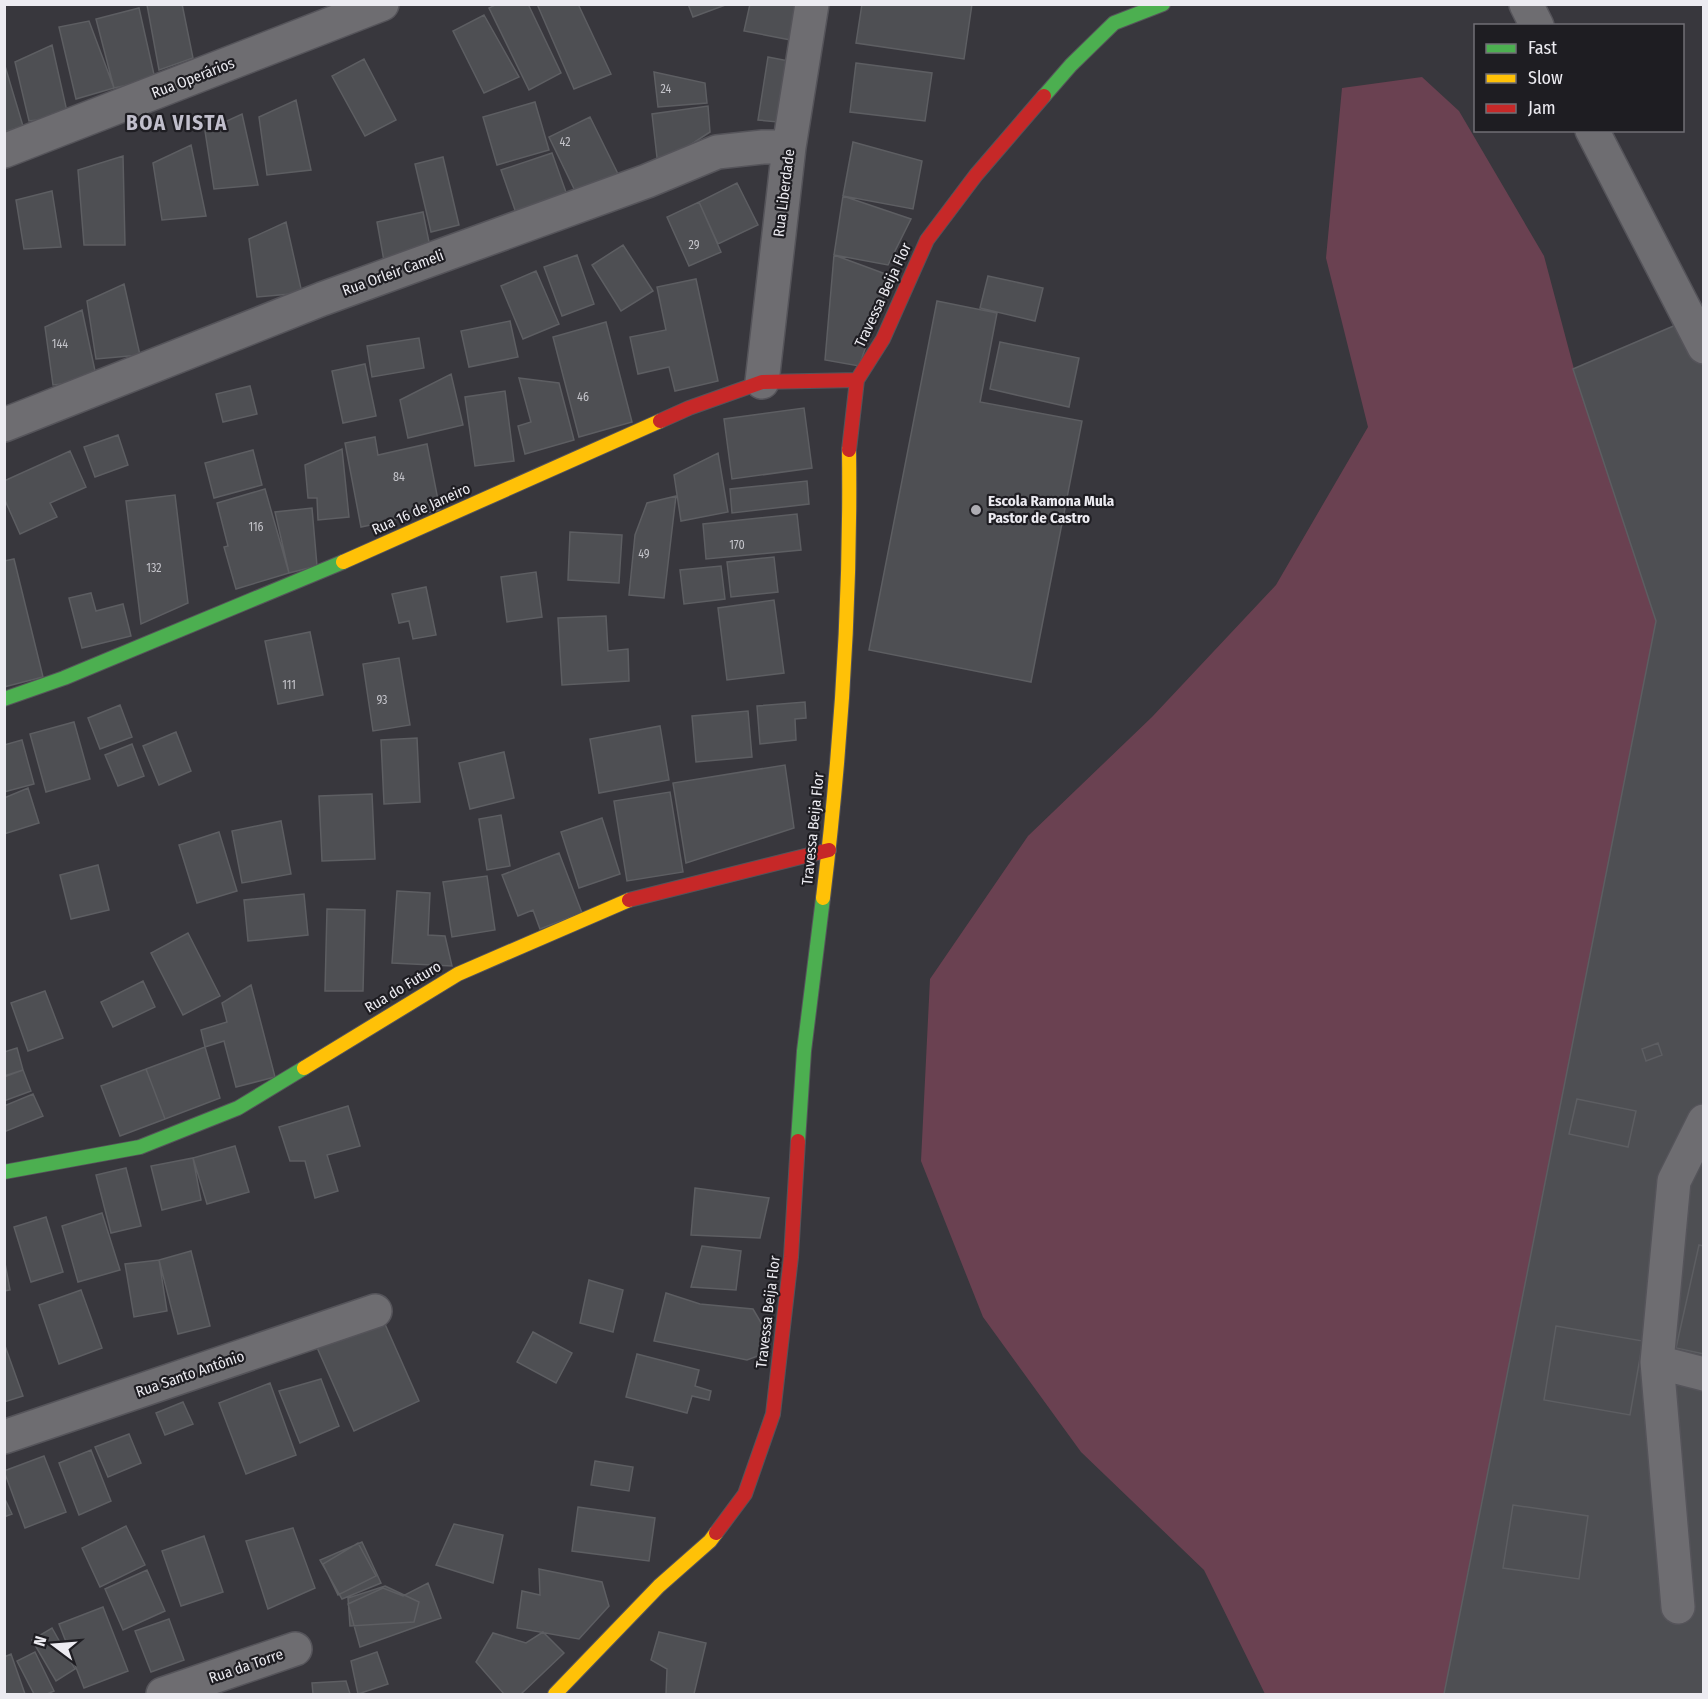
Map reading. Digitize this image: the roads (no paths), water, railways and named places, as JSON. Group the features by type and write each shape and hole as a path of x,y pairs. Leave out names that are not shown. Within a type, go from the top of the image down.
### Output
{"street":[{"name":"Rua Operários","path":"4,151 382,4"},
{"name":"Rua Liberdade","path":"762,382 789,147 812,4"},
{"name":"Travessa Beija Flor","path":"555,1695 658,1586 710,1541 745,1494 773,1414 791,1257 804,1051 829,850 847,629 850,522 849,445 857,380 883,339 927,240 976,175 1071,65 1114,23 1163,4"},
{"path":"1526,4 1536,24"},
{"path":"1593,132 1704,347"},
{"name":"Rua Orleir Cameli","path":"4,426 322,298 647,181 717,152 763,147 789,147"},
{"name":"Rua 16 de Janeiro","path":"4,699 64,678 321,572 689,408 762,382 857,380"},
{"name":"Rua do Futuro","path":"4,1172 140,1147 238,1108 351,1037 458,974 614,905 829,850"},
{"path":"1678,1607 1657,1362 1674,1181 1704,1121"},
{"name":"Rua Santo Antônio","path":"4,1437 375,1311"},
{"path":"1657,1362 1704,1374"},
{"name":"Rua da Torre","path":"163,1695 295,1649"}],"place":[{"name":"Escola Ramona Mula Pastor de Castro","path":"976,510"}],"district":[{"name":"BOA VISTA","path":"177,123"}]}
